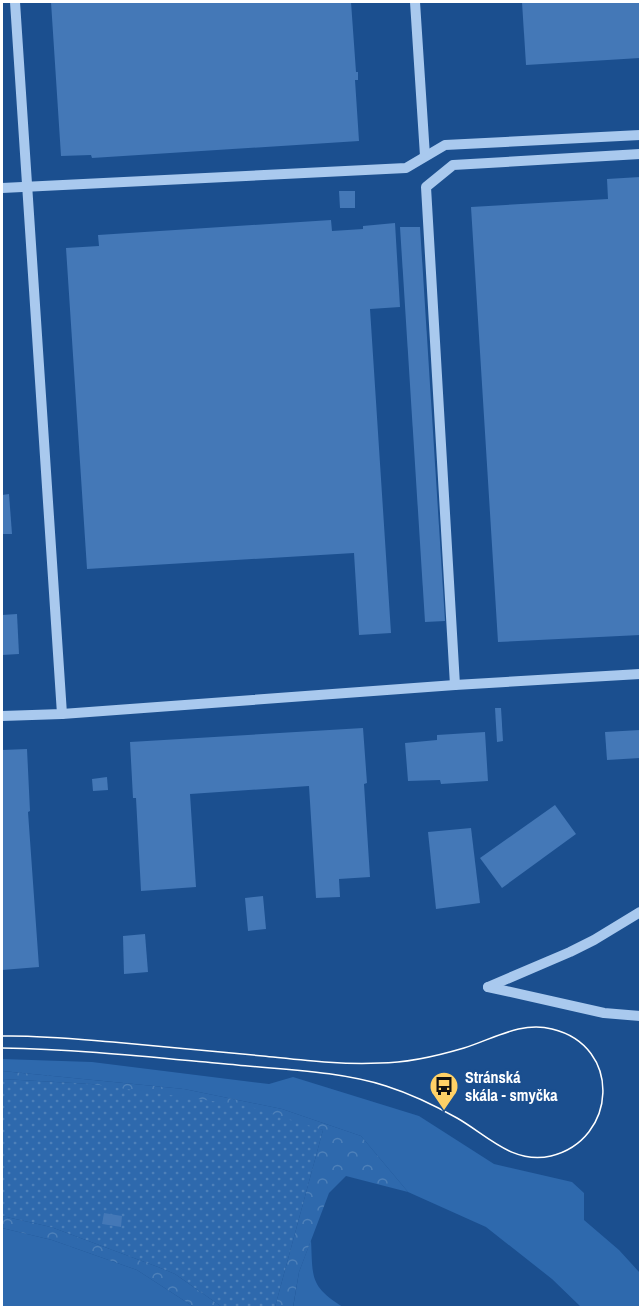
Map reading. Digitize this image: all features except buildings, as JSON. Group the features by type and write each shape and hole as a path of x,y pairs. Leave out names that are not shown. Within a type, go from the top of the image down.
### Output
{"lane":[{"path":"15,2 62,714"},
{"path":"415,2 425,156"},
{"path":"2,188 406,168 445,145 640,135"},
{"path":"455,685 426,187 453,165 640,154"},
{"path":"2,716 62,714 640,674"},
{"path":"640,912 570,952 488,987 604,1013 640,1016"}],"green space":[{"path":"2,1059 92,1062 269,1084 293,1077 419,1116 494,1164 572,1182 584,1193 584,1220 619,1250 640,1273 640,1307 581,1307 552,1279 486,1227 408,1192 361,1136 282,1109 184,1089 2,1071"},
{"path":"2,1071 184,1089 282,1109 361,1136 408,1192 346,1176 329,1193 299,1272 293,1307 275,1307 323,1130 91,1084 2,1079"},
{"path":"2,1079 91,1084 248,1106 323,1130 275,1307 222,1307 175,1274 51,1227 2,1216"},
{"path":"2,1216 51,1227 175,1274 222,1307 194,1307 137,1270 52,1240 2,1228"},
{"path":"2,1228 52,1240 137,1270 194,1307 2,1308"},
{"path":"311,1240 313,1272 318,1286 343,1307 293,1308 299,1272"}],"tram line":[{"path":"2,1036 71,1039 322,1062 365,1063 401,1062 443,1054 507,1032 541,1027 575,1039 591,1054 600,1072 603,1093 599,1113 589,1132 573,1147 551,1156 537,1158 524,1156 501,1147 457,1118 413,1096 386,1086 349,1077 120,1054 2,1048"}],"place":[{"name":"Stránská skála - smyčka","path":"444,1112"}]}
